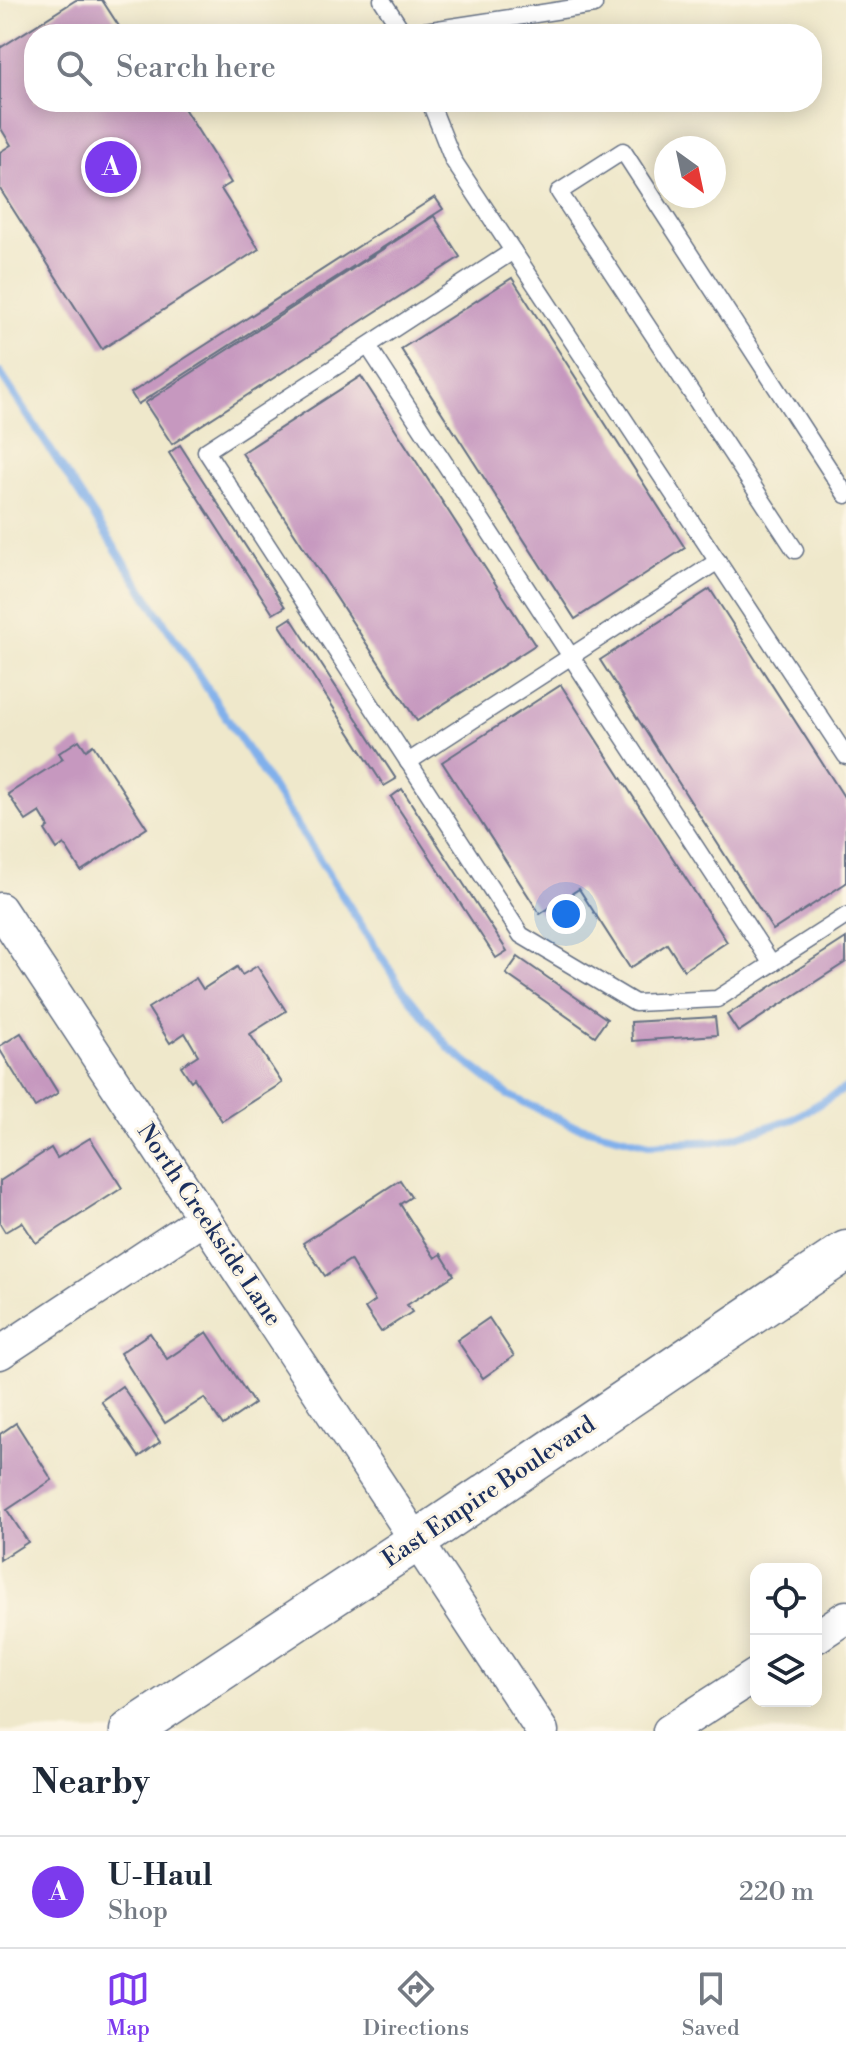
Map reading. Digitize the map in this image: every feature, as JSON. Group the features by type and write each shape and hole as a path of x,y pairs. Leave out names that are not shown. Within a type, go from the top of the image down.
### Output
{"street":[{"name":"North Creekside Lane","path":"0,909 542,1731"},
{"path":"0,1353 204,1218"},
{"name":"East Empire Boulevard","path":"130,1731 846,1251"},
{"path":"819,1635 846,1617"},
{"path":"669,1731 750,1679"}],"lane":[{"path":"382,0 398,24"},
{"path":"470,24 594,5"},
{"path":"434,112 453,160 846,756"},
{"path":"795,550 559,192 623,151 846,495"},
{"path":"513,251 206,451 521,935 635,1003 717,999 846,916"},
{"path":"368,346 772,964"},
{"path":"408,762 718,561"}],"building":[{"path":"76,0 102,0 118,24 38,24"},
{"path":"24,33 24,112 186,112 231,183 221,189 259,249 102,349 0,189 0,152 11,145 0,127 0,48"},
{"path":"435,197 443,209 138,404 131,393"},
{"path":"434,216 460,257 172,444 145,403"},
{"path":"512,278 685,548 575,619 401,349"},
{"path":"361,376 535,645 417,721 242,453"},
{"path":"180,445 285,607 273,614 169,453"},
{"path":"710,589 846,800 846,883 773,930 600,660"},
{"path":"291,618 396,779 384,786 280,625"},
{"path":"561,685 727,942 684,970 667,944 630,968 579,889 540,914 442,762"},
{"path":"79,740 86,750 93,745 147,828 81,871 64,844 57,849 45,830 49,827 40,812 26,821 8,794 63,759 59,753"},
{"path":"402,789 507,951 496,958 391,797"},
{"path":"846,938 846,962 738,1032 727,1015"},
{"path":"518,957 607,1019 595,1036 506,974"},
{"path":"257,966 286,1011 250,1034 282,1083 222,1121 194,1078 191,1081 181,1066 198,1055 185,1033 170,1043 148,1008 196,978 203,989 237,967 242,975"},
{"path":"715,1017 717,1035 632,1041 631,1022"},
{"path":"21,1033 58,1093 35,1107 0,1050 0,1046"},
{"path":"90,1138 122,1188 36,1243 22,1222 5,1232 0,1224 0,1181 51,1148 57,1158"},
{"path":"400,1180 411,1197 400,1204 435,1258 441,1254 454,1275 407,1305 412,1312 381,1332 365,1308 375,1301 350,1260 325,1276 303,1243"},
{"path":"489,1318 514,1356 483,1378 457,1340"},
{"path":"207,1332 254,1404 223,1425 204,1398 165,1423 120,1353 150,1333 167,1359"},
{"path":"122,1386 160,1442 139,1457 101,1401"},
{"path":"16,1423 52,1480 7,1510 28,1542 0,1560 0,1434"}],"waterway":[{"path":"0,373 400,986 449,1048 508,1095 572,1125 649,1144 723,1141 793,1119 846,1088"}],"place":[{"name":"U-Haul","path":"111,167"}]}
